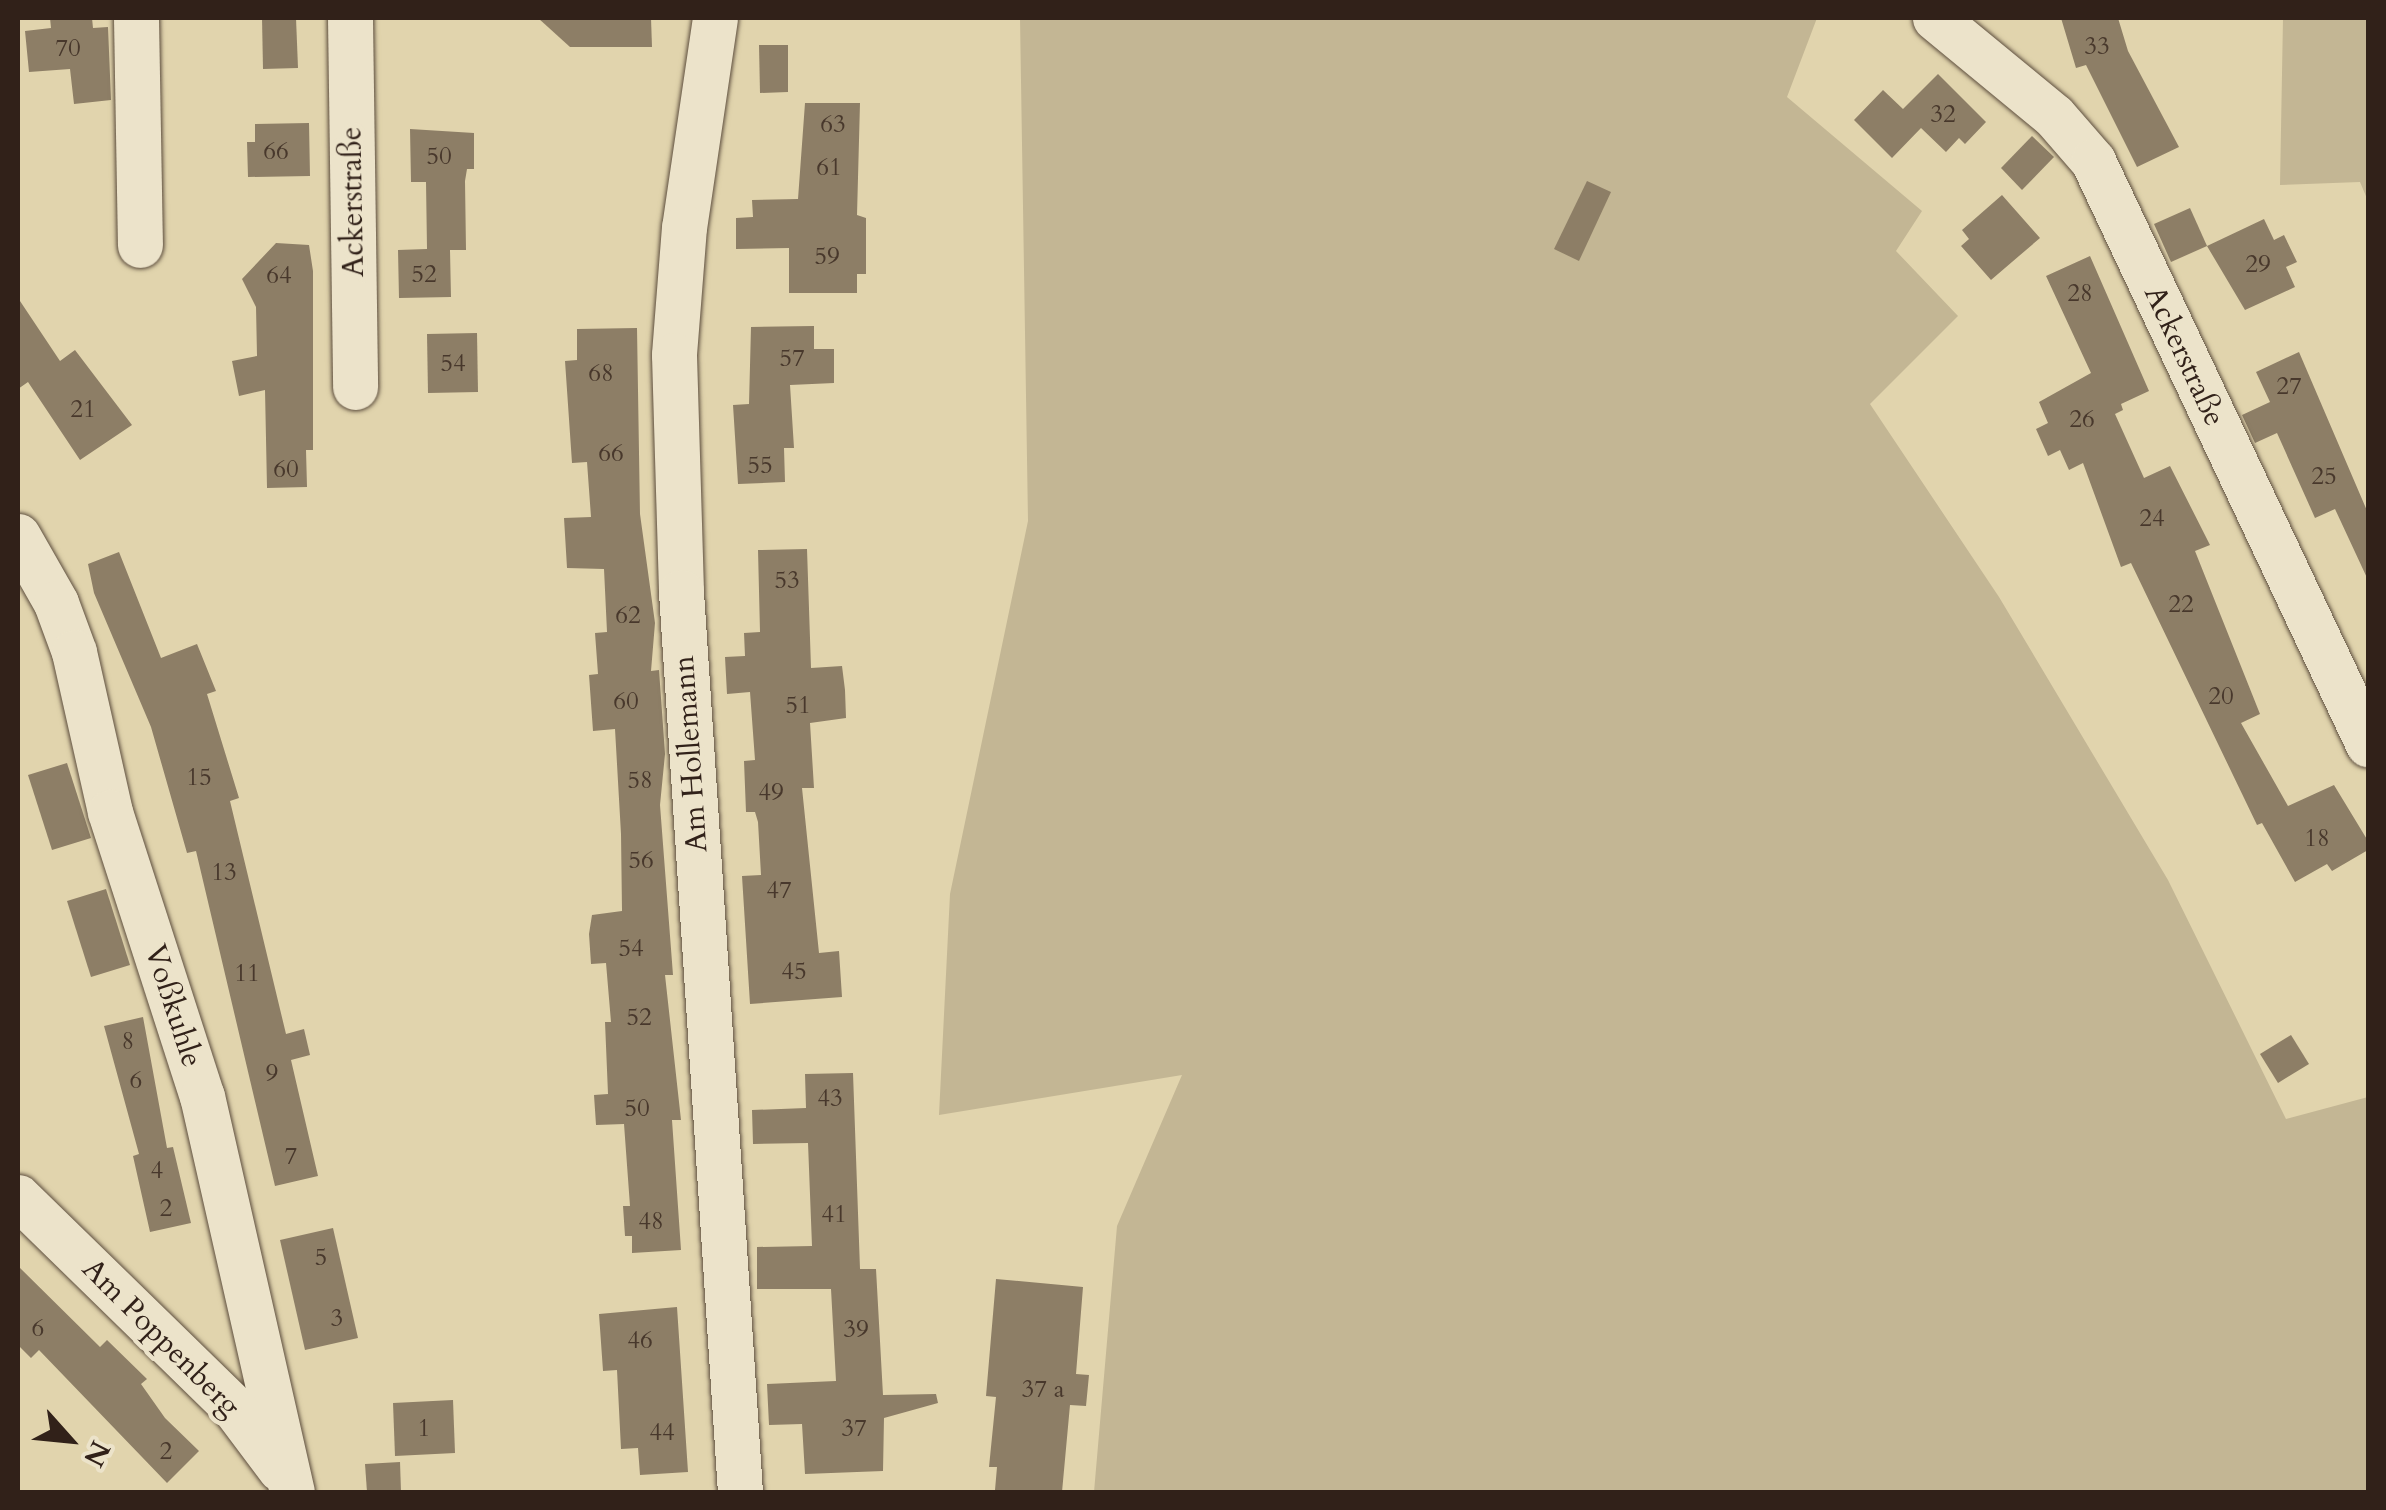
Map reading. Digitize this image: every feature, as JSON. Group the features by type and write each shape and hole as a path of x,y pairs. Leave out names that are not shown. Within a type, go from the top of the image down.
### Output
{"street":[{"path":"136,18 142,100 140,245"},
{"name":"Ackerstraße","path":"350,18 355,387"},
{"name":"Am Hollemann","path":"715,18 684,228 674,354 682,611 740,1492"},
{"name":"Ackerstraße","path":"1934,18 2054,116 2092,160 2368,744"},
{"name":"Voßkuhle","path":"18,536 37,608 74,652 110,812 202,1096 293,1492"},
{"name":"Am Poppenberg","path":"18,1197 235,1409 293,1492"}],"shaded area":[{"path":"1020,18 1817,18 1787,97 1922,211 1896,251 1958,316 1870,404 1999,597 2168,880 2286,1119 2368,1097 2368,1492 1094,1492 1117,1226 1182,1075 939,1115 950,894 1028,521"},
{"path":"2283,18 2368,18 2368,201 2360,182 2280,185"}],"building":[{"path":"50,18 92,18 93,28 108,27 111,100 74,104 70,69 29,72 25,31 51,28"},
{"path":"262,18 296,18 298,68 263,69"},
{"path":"538,18 651,18 652,47 570,47"},
{"path":"2061,18 2118,18 2128,51 2179,147 2137,167 2086,65 2076,68"},
{"path":"759,45 788,45 788,92 760,93"},
{"path":"1938,74 1986,122 1965,144 1959,138 1946,152 1921,128 1892,158 1854,120 1883,90 1903,109"},
{"path":"805,103 860,103 857,215 866,218 866,274 857,274 857,293 789,293 789,248 736,249 736,218 753,217 752,200 798,199"},
{"path":"309,123 310,176 248,177 247,142 255,142 255,124"},
{"path":"410,129 474,133 474,169 467,169 465,181 466,250 450,250 451,297 399,298 398,250 427,249 426,182 411,182"},
{"path":"2032,136 2054,157 2022,190 2001,168"},
{"path":"1587,181 1611,192 1579,261 1554,249"},
{"path":"2002,195 2040,238 1991,280 1961,246 1969,239 1962,230"},
{"path":"2190,208 2207,246 2171,262 2154,224"},
{"path":"2264,219 2274,240 2284,235 2297,262 2286,267 2295,287 2245,310 2207,246"},
{"path":"276,243 309,245 313,271 313,450 306,450 307,487 267,488 265,390 239,396 232,361 257,356 256,307 242,279"},
{"path":"2090,256 2149,391 2121,404 2123,410 2115,414 2144,478 2170,466 2210,545 2195,551 2260,714 2241,723 2288,806 2334,785 2368,841 2368,850 2332,871 2327,864 2295,882 2262,823 2257,825 2131,563 2121,567 2083,463 2069,470 2060,450 2048,456 2036,429 2048,423 2039,402 2091,373 2046,276"},
{"path":"18,298 60,361 75,350 132,425 80,460 28,382 18,389"},
{"path":"814,326 814,349 834,349 834,383 790,385 794,448 784,448 785,482 738,484 733,405 749,404 751,327"},
{"path":"637,328 640,514 655,623 651,671 659,670 665,754 660,805 673,975 665,975 681,1120 672,1120 681,1250 632,1253 632,1236 625,1236 623,1206 630,1206 624,1124 596,1125 594,1095 608,1094 605,1022 611,1022 606,963 591,964 589,934 592,915 622,911 615,729 593,731 589,675 598,674 595,633 607,632 604,569 567,568 564,518 591,517 587,462 572,463 565,361 577,360 577,329"},
{"path":"477,333 478,392 428,393 427,334"},
{"path":"2299,352 2368,513 2368,580 2335,509 2315,518 2277,433 2255,443 2242,415 2270,402 2256,372"},
{"path":"807,549 811,668 842,666 845,690 846,718 810,723 814,788 802,788 819,953 839,951 842,997 750,1004 742,876 761,875 758,822 755,812 746,812 744,761 755,760 750,692 727,694 725,657 745,656 744,633 760,632 758,550"},
{"path":"119,552 161,658 197,644 216,691 207,694 239,798 230,801 286,1034 304,1029 310,1055 291,1060 318,1176 275,1186 196,851 187,853 151,727 94,593 88,564"},
{"path":"67,763 91,838 52,850 28,775"},
{"path":"106,889 130,965 91,977 67,901"},
{"path":"143,1017 167,1148 173,1147 191,1223 150,1232 133,1156 139,1154 104,1026"},
{"path":"2291,1035 2309,1064 2278,1083 2260,1054"},
{"path":"853,1073 860,1269 876,1269 883,1395 936,1394 938,1403 884,1418 883,1471 805,1474 802,1424 769,1425 767,1384 836,1381 831,1289 757,1289 757,1247 812,1246 808,1143 753,1144 752,1110 806,1108 805,1074"},
{"path":"333,1228 358,1338 305,1350 280,1240"},
{"path":"18,1266 100,1347 107,1340 147,1379 141,1384 165,1418 199,1451 167,1483 39,1350 31,1358 18,1345"},
{"path":"996,1279 1083,1287 1076,1374 1089,1375 1086,1406 1070,1405 1062,1492 995,1490 997,1467 989,1467 996,1397 986,1396"},
{"path":"677,1307 688,1472 640,1475 638,1448 621,1449 617,1370 603,1371 599,1314"},
{"path":"453,1400 455,1453 395,1456 393,1403"},
{"path":"400,1462 401,1492 367,1492 365,1464"}]}
